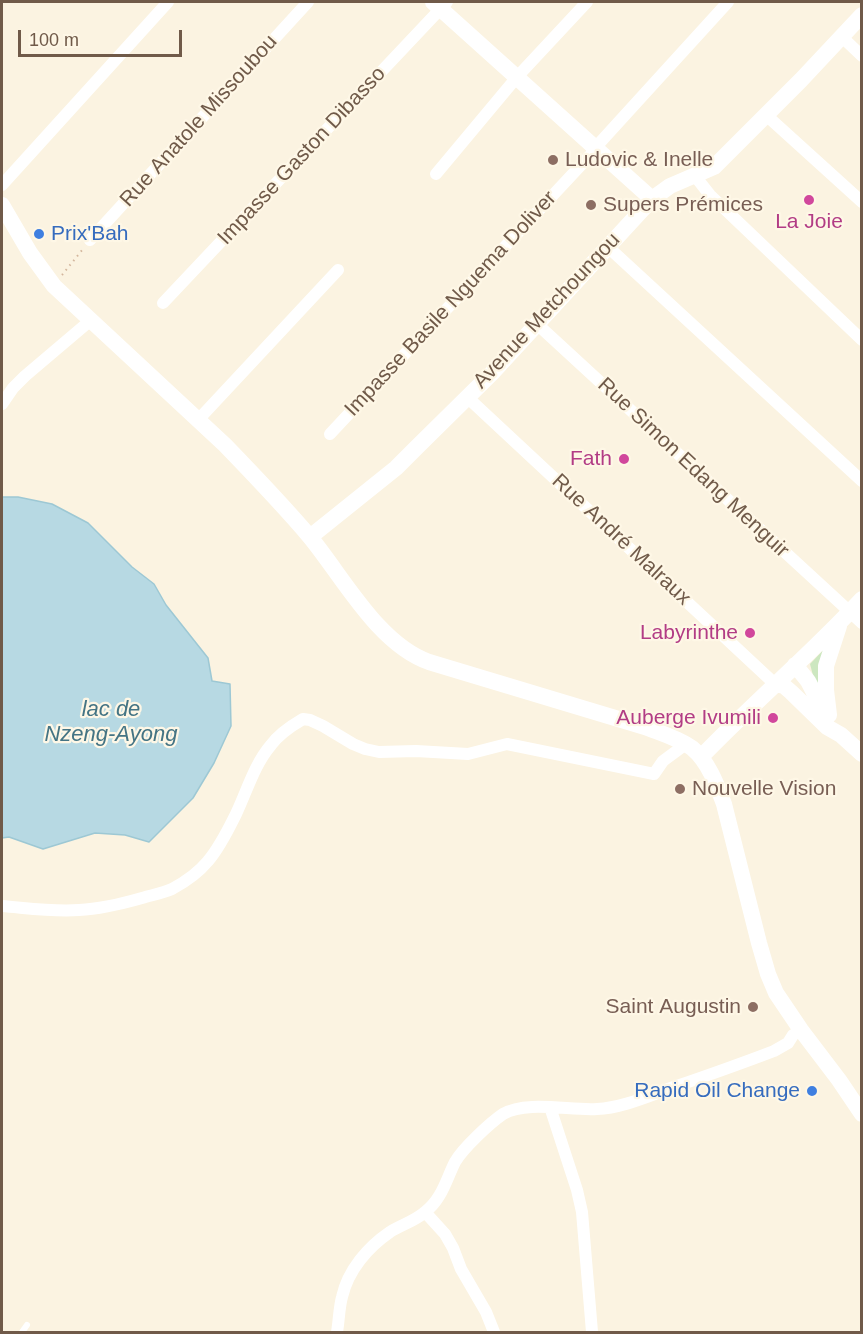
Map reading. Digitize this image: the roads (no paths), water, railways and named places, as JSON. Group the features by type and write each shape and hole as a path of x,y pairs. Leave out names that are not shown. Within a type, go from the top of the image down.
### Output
{"street":[{"path":"2,185 168,2"},
{"name":"Rue Anatole Missoubou","path":"90,240 308,2"},
{"path":"436,174 517,77 587,2"},
{"name":"Impasse Basile Nguema Doliver","path":"330,434 596,148 728,2"},
{"path":"440,4 651,199"},
{"name":"Impasse Gaston Dibasso","path":"163,303 440,4"},
{"name":"Avenue Metchoungou","path":"310,537 396,468 537,324 651,199 670,186 714,167 861,15"},
{"path":"842,37 861,56"},
{"path":"766,115 861,202"},
{"path":"695,176 710,195 861,340"},
{"path":"2,205 30,253 54,286 250,471 310,537 368,613 411,655 645,727 686,744 701,757 724,804 759,943 776,993 861,1114"},
{"path":"608,247 861,481"},
{"path":"198,420 338,270"},
{"path":"2,404 13,387 91,320"},
{"name":"Rue Simon Edang Menguir","path":"537,324 850,619"},
{"name":"Rue André Malraux","path":"467,397 775,684"},
{"path":"829,715 826,666 861,599"},
{"path":"701,757 792,668 850,619"},
{"path":"792,668 790,681 801,701"},
{"path":"792,668 808,681 841,735"},
{"path":"775,684 784,686 826,727 841,735 861,754"},
{"path":"2,906 78,910 101,908 172,889 208,861 226,834 262,757 281,734 303,719 323,726 359,747 379,752 416,751 468,754 507,744 654,774 663,761 686,744"},
{"path":"337,1332 342,1296 349,1277 360,1259 390,1232 425,1212 436,1201 456,1160 479,1134 510,1110 550,1107 597,1110 612,1107 774,1051 801,1030"},
{"path":"550,1107 582,1212 592,1332"},
{"path":"425,1212 445,1234 494,1332"}],"lane":[{"path":"22,1332 27,1325"}],"water":[{"name":"lac de Nzeng-Ayong","path":"2,497 18,497 52,504 88,523 132,567 154,584 166,605 208,658 212,681 230,684 231,726 214,763 193,798 149,842 125,835 95,833 43,849 9,837 2,838"}],"place":[{"name":"Ludovic & Inelle","path":"553,160"},
{"name":"La Joie","path":"809,200"},
{"name":"Supers Prémices","path":"591,205"},
{"name":"Prix'Bah","path":"39,234"},
{"name":"Fath","path":"624,459"},
{"name":"Labyrinthe","path":"750,633"},
{"name":"Auberge Ivumili","path":"773,718"},
{"name":"Nouvelle Vision","path":"680,789"},
{"name":"Saint Augustin","path":"753,1007"},
{"name":"Rapid Oil Change","path":"812,1091"}]}
